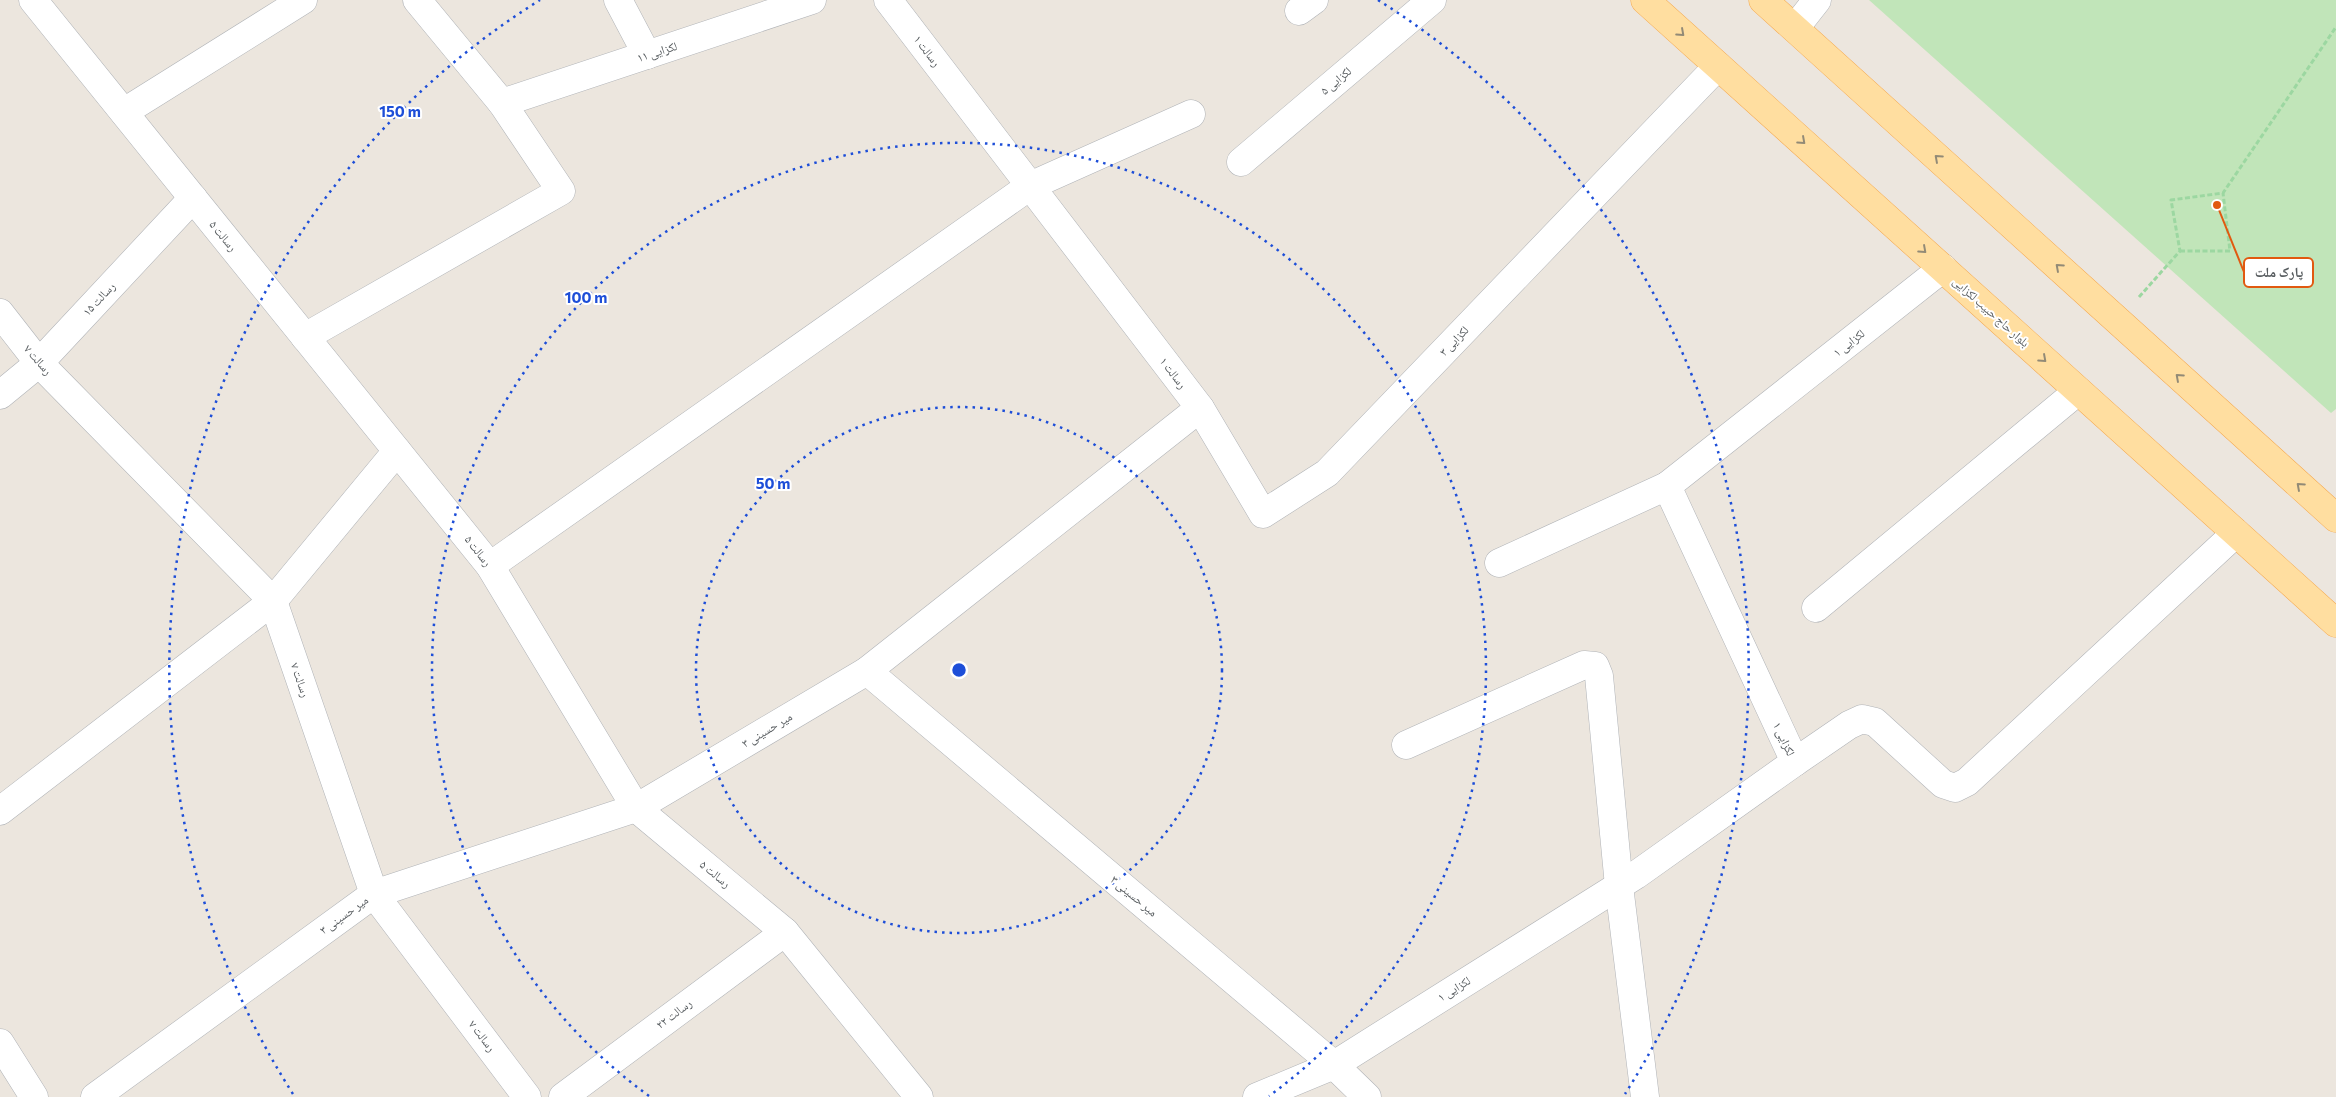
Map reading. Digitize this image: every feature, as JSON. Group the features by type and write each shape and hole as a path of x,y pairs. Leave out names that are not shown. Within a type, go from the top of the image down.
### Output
{"main road":[{"name":"بلوار حاج حبیب لکزايی","path":"1645,0 2336,623"},
{"path":"1763,0 2336,518"}],"street":[{"name":"رسالت ۵","path":"33,0 490,566 636,808 786,932 919,1097"},
{"path":"124,112 303,0"},
{"path":"305,337 561,191 502,103 417,0"},
{"path":"618,0 647,55"},
{"name":"لکزایی ۱۱","path":"502,103 812,0"},
{"name":"رسالت ۱","path":"888,0 1200,408"},
{"name":"لکزایی ۵","path":"1241,162 1432,0"},
{"path":"1795,28 1817,0"},
{"name":"لکزایی ۳","path":"1200,408 1262,514 1326,473 1718,66"},
{"path":"490,566 1030,186 1191,114"},
{"name":"رسالت ۱۵","path":"0,395 40,363 193,198"},
{"name":"لکزایی ۱","path":"1257,1097 1334,1064 1619,886 1794,762 1667,486 1943,268"},
{"name":"رسالت ۷","path":"0,313 40,363 273,601 374,894 528,1097"},
{"path":"1816,608 2078,391"},
{"path":"867,671 1200,408"},
{"path":"0,811 273,601 397,451"},
{"path":"1499,563 1667,486"},
{"path":"1794,762 1849,725 1862,719 1875,722 1943,784 1955,788 1967,782 2236,534"},
{"path":"1406,745 1584,666 1595,666 1599,676 1619,886 1645,1097"},
{"name":"میر حسینی ۳","path":"96,1097 374,894 636,808 867,671 1334,1064 1367,1097"},
{"name":"رسالت ۲۲","path":"563,1097 786,932"},
{"path":"0,1043 34,1097"}],"path":[{"path":"2118,321 2180,251 2230,252 2222,193 2336,27"},
{"path":"2180,251 2171,200 2222,193"}],"green space":[{"path":"1869,0 2336,0 2336,409 2331,413"}],"place":[{"name":"پارک ملت","path":"2217,205"}]}
